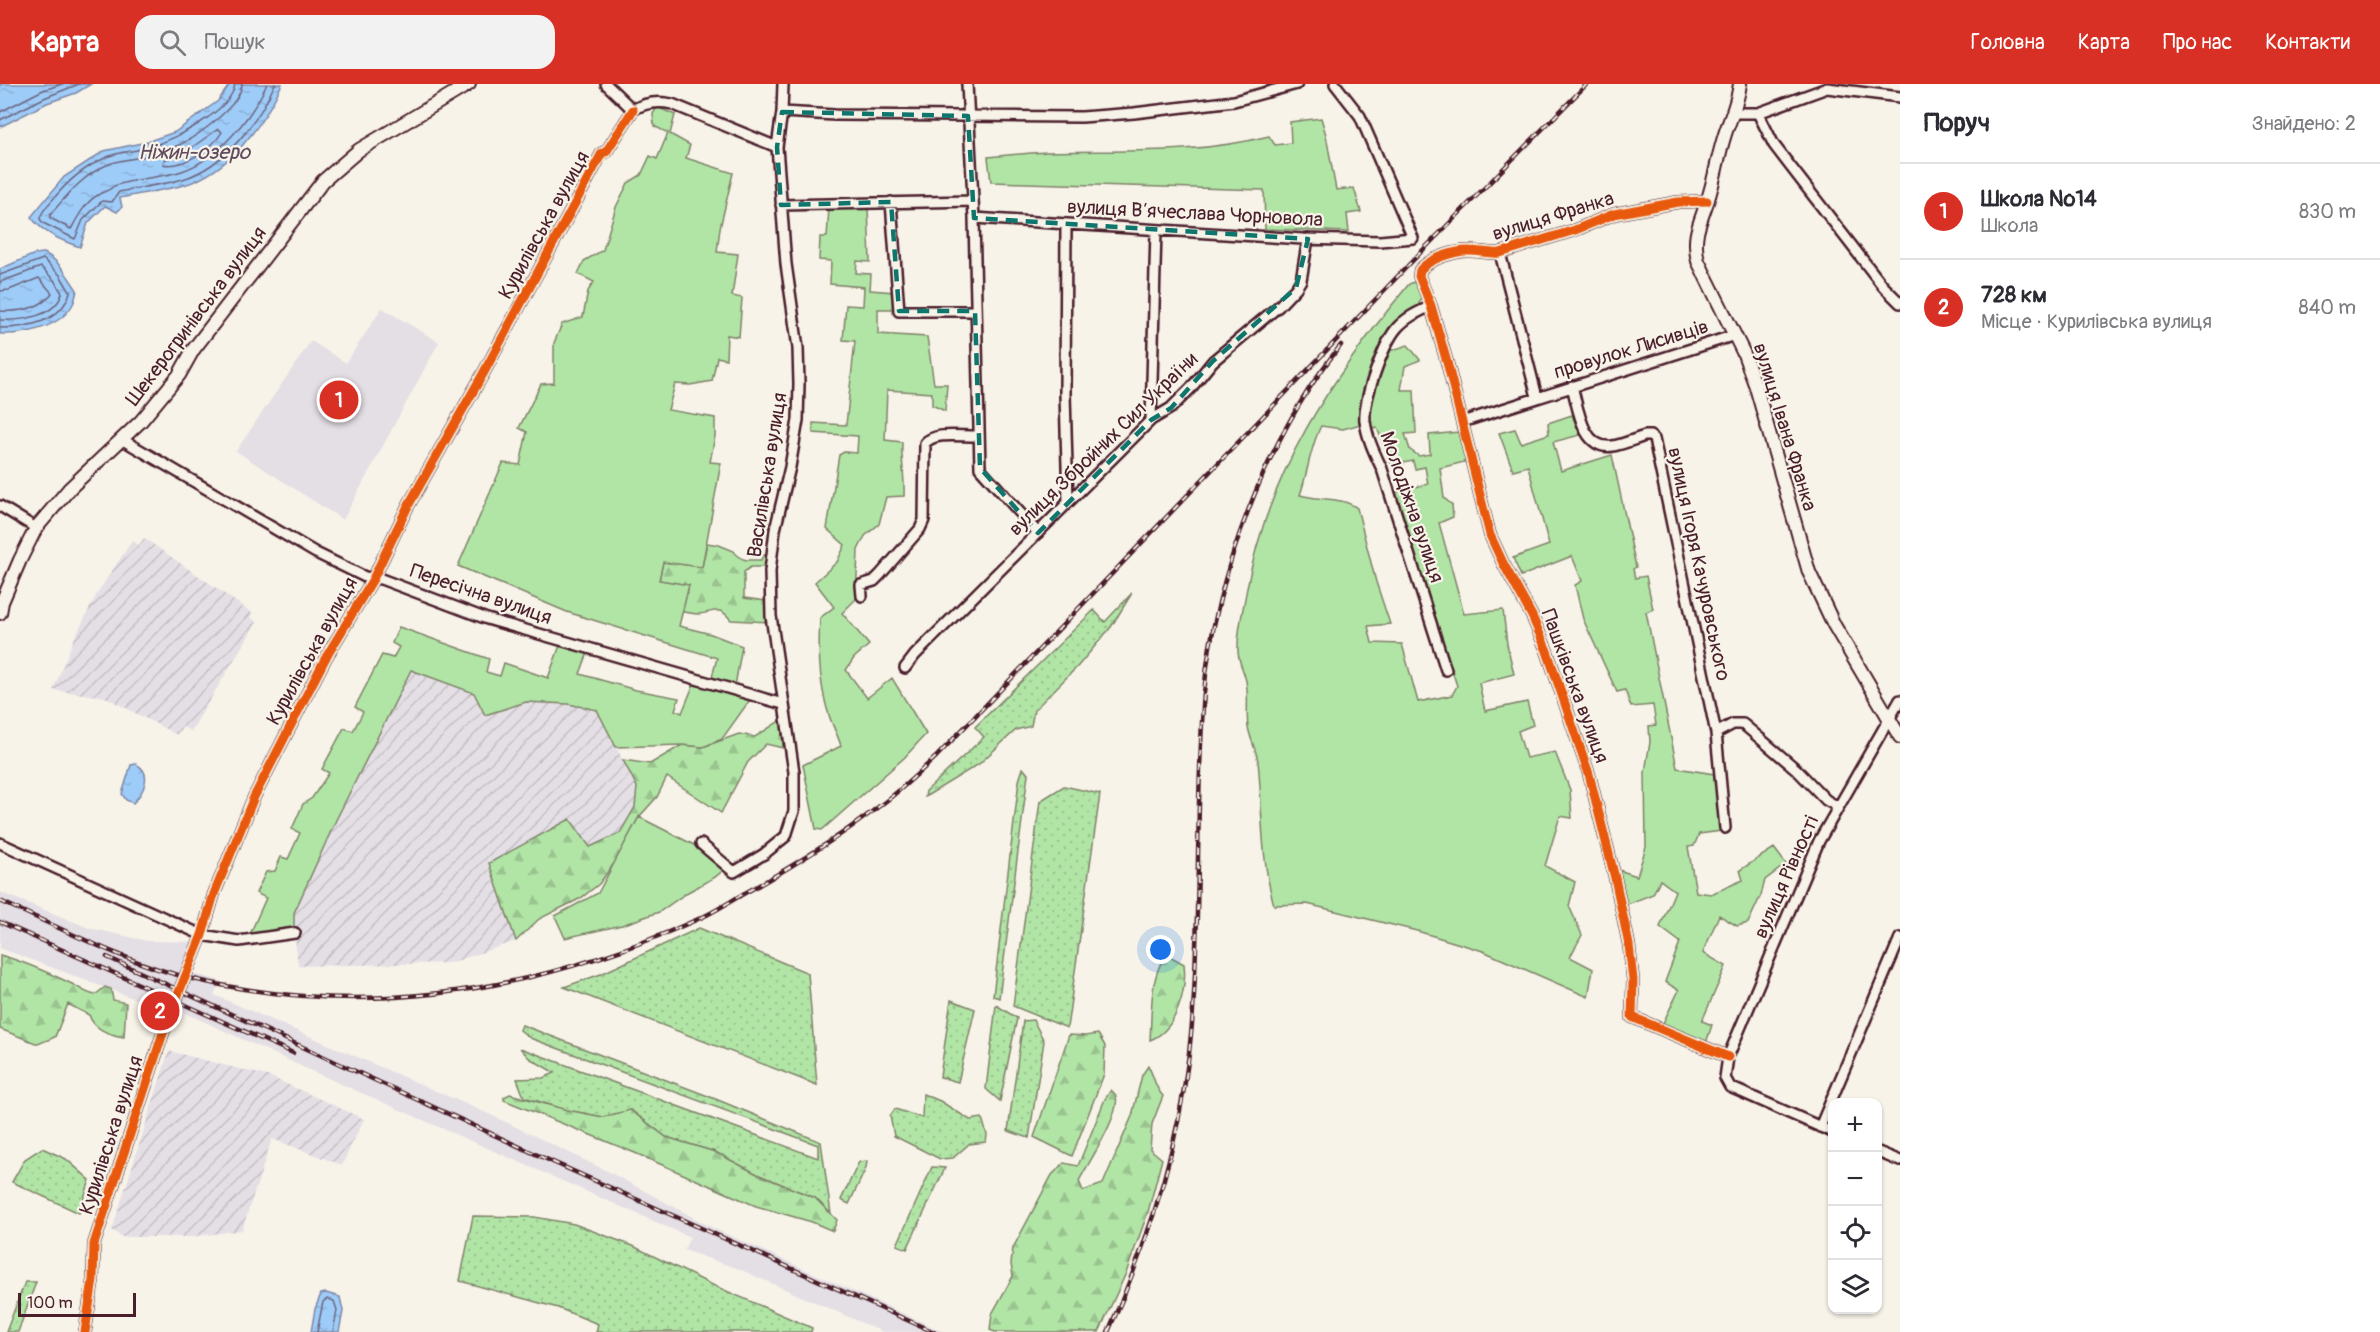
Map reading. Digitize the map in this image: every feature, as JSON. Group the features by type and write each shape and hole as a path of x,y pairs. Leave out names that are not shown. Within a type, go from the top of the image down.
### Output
{"street":[{"name":"Шекерогринівська вулиця","path":"0,613 2,602 36,528 70,488 141,421 179,375 193,350 323,181 359,150 469,84"},
{"path":"606,84 633,110 640,105 662,102 777,147"},
{"name":"Василівська вулиця","path":"701,844 734,872 764,854 786,836 794,811 794,772 771,616 770,571 775,530 798,420 799,384 798,348 786,264 777,147 783,84"},
{"path":"967,84 974,218 980,468 1038,533"},
{"path":"782,112 1024,118 1134,113 1234,101 1297,84"},
{"name":"вулиця Вʼячеслава Чорновола","path":"974,218 1308,239 1380,241 1413,238 1360,116 1335,84"},
{"name":"вулиця Івана Франка","path":"1740,84 1734,113 1700,221 1695,245 1698,261 1735,335 1756,387 1809,572 1834,625 1900,737"},
{"path":"1734,113 1758,113 1835,86 1900,97"},
{"name":"Курилівська вулиця","path":"85,1332 93,1280 94,1244 148,1077 202,934 214,894 254,797 325,659 373,579 445,436 483,374 602,153 606,152 633,110"},
{"path":"1758,113 1774,145 1883,286 1900,303"},
{"path":"781,205 973,201"},
{"name":"вулиця Франка","path":"1419,276 1420,270 1430,262 1467,250 1489,254 1500,253 1575,230 1614,214 1678,202 1707,201"},
{"path":"891,202 899,311 975,311"},
{"path":"1066,225 1065,394 1068,502"},
{"path":"1151,420 1156,230"},
{"name":"вулиця Збройних Сил України","path":"905,669 915,655 1151,420 1171,408 1213,361 1279,306 1296,288 1301,280 1308,239"},
{"name":"провулок Лисивців","path":"1500,253 1537,397"},
{"name":"Пашківська вулиця","path":"1419,276 1431,306 1490,535 1532,616 1547,651 1589,774 1629,945 1633,980 1632,1017 1728,1057"},
{"name":"Молодіжна вулиця","path":"1431,306 1403,322 1390,338 1371,389 1365,417 1371,443 1382,469 1446,670"},
{"name":"провулок Лисивців","path":"1462,422 1735,335"},
{"name":"вулиця Ігоря Качуровського","path":"1572,386 1588,436 1602,446 1612,446 1645,436 1654,439 1716,733 1725,828"},
{"path":"862,596 861,585 874,581 880,575 920,529 924,520 925,443 930,438 978,436"},
{"name":"Пересічна вулиця","path":"123,440 316,553 365,578 381,579 487,619 783,704"},
{"path":"0,506 36,528"},
{"name":"вулиця Рівності","path":"1728,1057 1819,841 1900,700"},
{"path":"1716,733 1733,724 1743,724 1796,769 1826,800 1838,807"},
{"path":"0,843 202,934 239,941 295,933"},
{"path":"1820,1127 1899,942"},
{"path":"1728,1057 1725,1078 1730,1087 1828,1130"},
{"path":"1882,1153 1900,1160"}],"highlighted area":[{"path":"782,112 968,116 974,218 1308,239 1296,288 1213,361 1171,408 1151,420 1038,533 980,468 975,311 899,311 891,202 781,205 777,147"}],"shaded area":[{"path":"382,308 439,342 343,520 236,451 311,341 346,363"},
{"path":"144,538 252,613 250,617 257,622 191,731 182,727 177,735 105,697 53,690 73,641 98,592 132,541 139,545"},
{"path":"411,670 474,693 485,715 526,702 568,704 597,710 644,801 599,884 581,898 539,919 516,941 450,963 298,966 294,913 336,820"},
{"path":"0,892 89,928 147,941 192,942 180,970 221,981 214,995 491,1115 611,1173 713,1228 944,1332 883,1332 739,1269 684,1250 690,1237 316,1073 179,1010 172,1023 151,1015 154,1006 0,948"},
{"path":"169,1051 271,1077 364,1119 342,1165 272,1139 242,1230 191,1237 122,1237 112,1230"}],"green space":[{"path":"657,107 675,115 670,134 690,145 686,158 733,173 720,228 717,252 738,254 732,296 742,298 739,337 727,335 726,359 717,357 712,381 690,385 675,384 668,410 715,418 715,436 710,462 721,463 702,567 663,562 659,580 689,585 679,626 711,634 742,646 735,686 712,677 717,658 567,612 458,566 503,463 520,465 527,432 519,428 541,384 554,383 554,343 562,324 583,317 588,291 594,282 578,274 584,261 603,250 616,207 628,183 641,175 650,156 657,159 668,133 654,126 653,114"},
{"path":"1321,118 1336,190 1354,188 1361,212 1347,214 1349,232 1265,229 1264,190 991,182 988,157 1048,152 1187,149 1269,136 1275,145 1291,143 1290,122"},
{"path":"868,207 870,262 857,261 856,273 871,274 870,290 895,292 896,309 878,309 878,334 927,337 934,384 947,384 945,411 932,405 932,393 887,390 885,440 902,442 904,496 886,497 879,524 865,536 858,550 856,599 842,613 869,645 854,658 846,670 867,698 892,678 926,734 904,758 822,830 816,829 803,765 841,746 826,704 819,655 820,618 834,607 815,582 837,562 845,545 827,529 839,455 844,452 857,453 858,436 813,433 813,423 846,425 855,341 843,340 846,305 863,306 864,287 830,284 831,261 819,260 820,237 827,237 829,208"},
{"path":"1414,282 1420,289 1421,299 1417,308 1397,323 1361,424 1343,429 1321,426 1314,442 1300,495 1337,500 1357,508 1376,582 1390,624 1368,626 1372,643 1402,644 1418,702 1452,695 1457,686 1396,492 1428,484 1425,467 1415,469 1413,461 1392,465 1377,428 1372,428 1370,418 1372,398 1389,351 1408,345 1420,360 1405,366 1401,390 1414,390 1416,433 1405,434 1410,450 1419,456 1430,454 1429,435 1459,432 1468,461 1440,468 1444,498 1452,505 1453,517 1439,523 1464,614 1503,610 1507,644 1514,674 1479,683 1485,711 1527,702 1533,725 1518,731 1526,758 1555,752 1570,790 1572,818 1560,816 1545,866 1575,882 1569,906 1582,935 1570,957 1593,969 1588,997 1483,951 1417,931 1307,904 1274,905 1269,887 1264,851 1258,761 1248,727 1247,687 1238,651 1238,636 1256,548 1287,466 1307,428 1354,355 1409,284"},
{"path":"1572,415 1580,435 1553,442 1561,471 1612,455 1636,567 1633,569 1635,578 1646,576 1653,609 1646,612 1677,768 1714,774 1721,831 1699,834 1694,846 1688,847 1696,892 1711,894 1743,880 1740,870 1774,848 1786,864 1765,880 1748,923 1737,926 1719,915 1703,953 1726,966 1702,1021 1712,1025 1706,1043 1662,1025 1679,990 1665,982 1680,942 1660,927 1675,891 1660,880 1653,894 1625,905 1615,869 1637,876 1646,847 1645,772 1650,742 1649,726 1656,725 1653,705 1631,707 1625,690 1617,692 1583,619 1575,585 1582,581 1572,556 1521,576 1513,558 1549,545 1528,466 1513,470 1499,433 1515,429 1521,443 1549,434 1548,423"},
{"path":"707,543 734,551 736,555 746,560 761,560 763,555 766,555 767,561 763,567 751,567 744,572 744,598 766,601 769,622 731,620 719,611 698,614 682,612 689,585 659,580 663,562 702,567"},
{"path":"1132,593 1111,627 1078,666 1034,710 1031,726 1016,730 979,764 925,797 926,791 984,737 975,727 1094,610 1105,622"},
{"path":"399,627 489,659 486,672 500,676 504,663 548,678 562,640 590,647 580,674 636,690 679,698 675,710 682,713 695,681 752,697 722,739 703,747 682,745 616,747 597,710 568,704 526,702 485,715 474,693 411,670 336,820 294,913 294,928 250,934 266,898 256,893 266,872 275,871 281,857 288,859 300,833 292,829 303,804 312,798 329,773 322,769 344,728 353,731 363,712 355,707 382,655 393,658 399,647 392,643"},
{"path":"781,720 783,748 766,744 748,762 721,813 667,777 657,797 639,817 615,862 599,884 581,898 539,919 516,941 489,863 570,819 590,847 620,833 635,807 637,787 623,760 650,764 682,745 703,747 739,734 755,737"},
{"path":"1023,768 1028,774 999,998 993,996 1019,781"},
{"path":"1064,786 1100,794 1067,1028 1013,1006 1040,801"},
{"path":"639,817 698,847 725,869 659,912 622,925 565,938 555,916 598,893"},
{"path":"699,928 808,973 817,1085 564,987 601,974"},
{"path":"1166,954 1184,964 1182,997 1167,1028 1150,1040 1154,985"},
{"path":"0,955 44,971 91,994 95,995 105,987 111,989 113,1000 126,1003 124,1037 103,1031 89,1015 68,1004 55,1037 38,1044 0,1029"},
{"path":"951,1000 975,1009 958,1082 940,1077"},
{"path":"996,1005 1017,1018 1000,1101 986,1089"},
{"path":"1033,1020 1044,1041 1029,1138 1008,1131 1023,1021"},
{"path":"522,1025 821,1142 831,1214 815,1198 759,1175 715,1152 666,1137 631,1110 603,1117 567,1110 524,1097 517,1079 543,1078 555,1073 529,1058 520,1048 818,1158 818,1145 530,1038 520,1030"},
{"path":"1098,1034 1105,1046 1104,1074 1072,1156 1034,1137 1069,1035"},
{"path":"1148,1066 1163,1096 1152,1124 1150,1149 1162,1159 1148,1212 1126,1273 1099,1332 995,1332 990,1330 992,1314 1013,1276 1011,1264 1013,1248 1052,1175 1064,1163 1078,1166 1105,1099 1111,1090 1116,1097 1116,1105 1109,1127 1079,1181 1083,1191 1103,1184 1132,1116 1142,1075"},
{"path":"510,1094 567,1110 603,1117 630,1110 666,1137 715,1152 759,1175 815,1198 837,1220 833,1231 812,1222 756,1206 635,1153 504,1100 504,1097"},
{"path":"923,1094 940,1101 970,1120 982,1118 987,1135 986,1142 969,1144 953,1158 940,1159 894,1136 890,1116 895,1109 922,1118"},
{"path":"42,1148 66,1159 90,1180 79,1213 12,1182 25,1159"},
{"path":"867,1161 849,1204 841,1200 859,1162"},
{"path":"932,1167 945,1168 907,1249 897,1245"},
{"path":"473,1216 534,1217 574,1224 633,1246 708,1283 812,1328 811,1332 596,1332 598,1324 558,1308 460,1281"},
{"path":"25,1282 36,1282 18,1332 6,1332"}],"water":[{"path":"0,84 91,84 0,127"},
{"name":"Ніжин-озеро","path":"230,84 282,84 255,131 216,170 184,185 120,198 122,207 117,212 105,206 88,223 80,247 53,236 31,217 64,177 104,151 146,142 175,132 218,101"},
{"path":"44,253 59,264 77,290 73,304 67,312 51,324 20,333 0,334 0,269 35,254"},
{"path":"136,764 144,772 145,783 133,803 126,800 122,794 131,765"},
{"path":"321,1294 340,1297 343,1311 339,1332 311,1332 315,1309"}],"railway":[{"path":"0,901 93,944 165,971 254,991 319,997 383,997 447,992 510,982 573,966 635,945 709,914 798,862 849,828 896,793 936,757 1421,252 1587,84"},
{"path":"1108,1332 1139,1257 1164,1182 1188,1064 1195,983 1201,734 1210,649 1219,603 1248,510 1268,464 1314,381 1341,345"},
{"path":"0,922 293,1053"},
{"path":"107,957 555,1163 934,1332"}],"cycle path":[{"path":"85,1332 93,1280 94,1244 165,1027 202,935 214,894 254,797 325,659 373,579 408,506 483,374 602,153 606,152 633,110"},
{"path":"1707,201 1678,202 1614,214 1575,230 1500,253 1464,251 1450,254 1424,266 1419,276 1431,306 1448,366 1490,535 1532,616 1547,651 1589,774 1629,945 1633,980 1632,1017 1728,1057"}],"place":[{"name":"Школа №14","path":"339,400"},
{"name":"728 км","path":"160,1011"}]}
